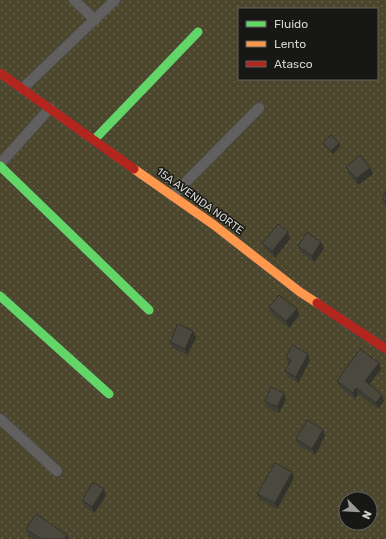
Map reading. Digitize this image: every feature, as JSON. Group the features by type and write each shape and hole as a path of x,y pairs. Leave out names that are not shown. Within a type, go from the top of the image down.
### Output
{"street":[{"path":"74,0 94,20"},
{"path":"22,89 115,0"},
{"path":"94,140 198,32"},
{"name":"15A AVENIDA NORTE","path":"0,73 172,196 214,224 300,292 386,349"},
{"path":"50,108 0,165 149,310"},
{"path":"172,196 259,108"},
{"path":"0,296 109,394"},
{"path":"0,419 57,471"}],"shaded area":[{"path":"0,0 386,0 386,539 0,539"}],"building":[{"path":"331,135 339,143 331,151 323,143"},
{"path":"360,155 370,168 356,179 346,167"},
{"path":"386,191 386,201 382,199"},
{"path":"278,224 288,232 272,251 262,243"},
{"path":"307,232 321,242 312,256 298,246"},
{"path":"279,295 297,309 286,321 269,307"},
{"path":"178,324 193,331 185,349 170,342"},
{"path":"292,345 308,354 296,377 285,371 291,360 286,357"},
{"path":"360,349 379,363 365,381 382,395 376,403 356,388 353,393 337,381"},
{"path":"271,387 284,393 277,407 265,401"},
{"path":"307,420 323,430 312,449 296,439"},
{"path":"275,463 292,472 275,503 257,494"},
{"path":"93,482 104,489 92,507 82,500"},
{"path":"36,514 67,535 65,538 66,539 41,539 26,529"}],"traffic: fast":[{"path":"94,140 198,32"},
{"path":"0,166 149,310"},
{"path":"0,296 109,394"}],"traffic: slow":[{"path":"134,169 214,225 300,292 317,303"}],"traffic: jam":[{"path":"0,73 134,169"},
{"path":"317,303 386,349"}]}
